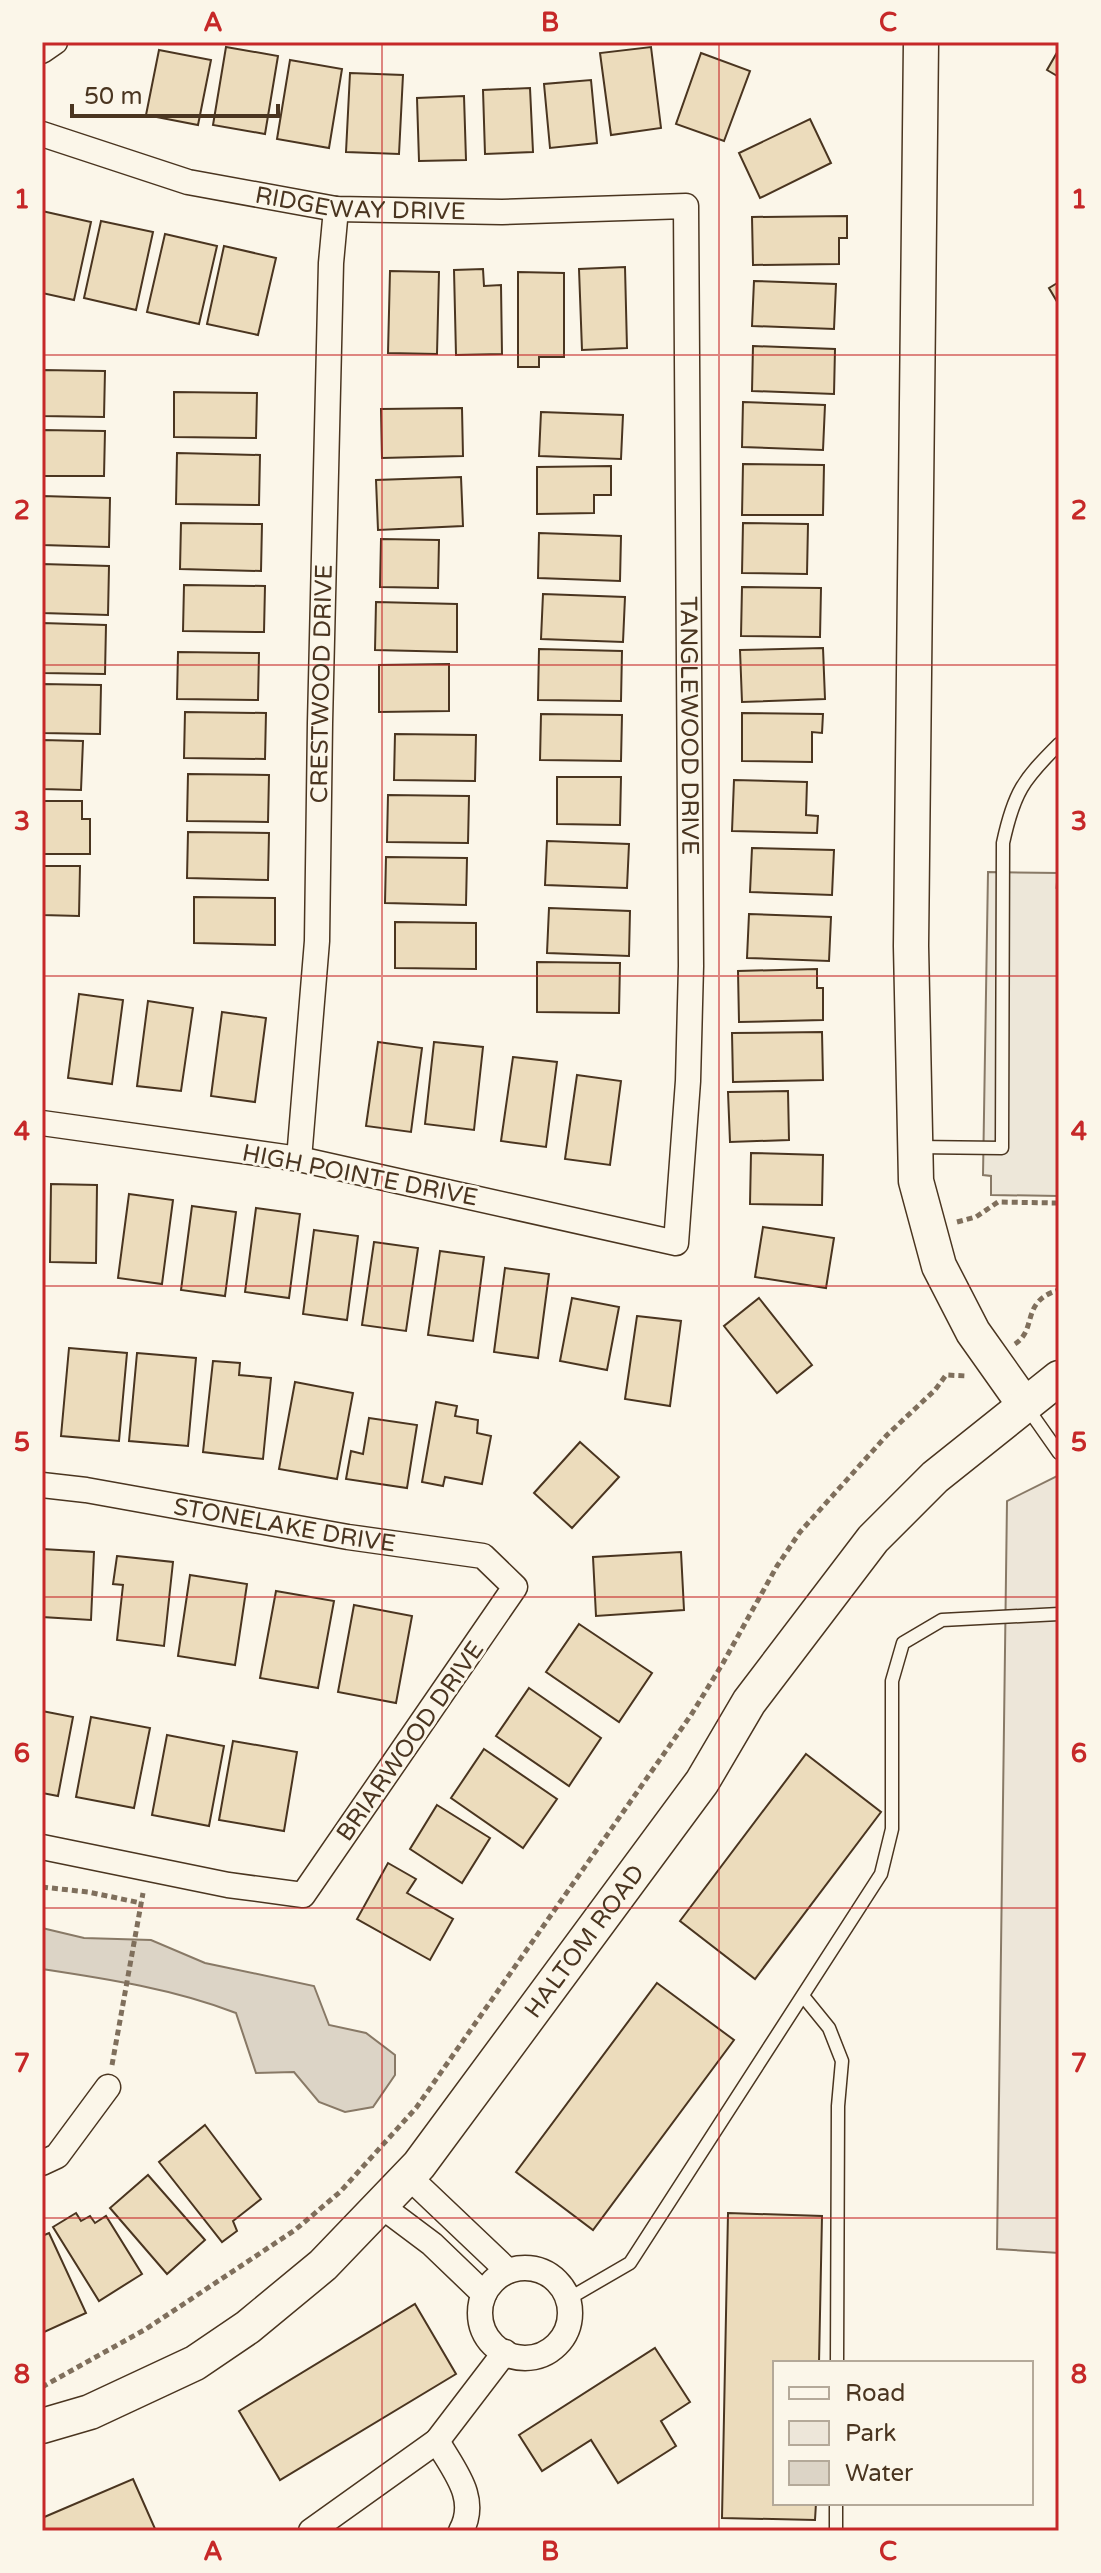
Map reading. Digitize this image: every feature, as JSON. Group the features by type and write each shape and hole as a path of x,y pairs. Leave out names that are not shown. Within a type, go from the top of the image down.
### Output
{"main road":[{"path":"921,42 911,946 916,1181 939,1266 973,1332 1024,1404"},
{"name":"HALTOM ROAD","path":"42,2426 90,2412 195,2363 248,2327 323,2265 419,2165 702,1782 749,1702 873,1539 935,1477 1059,1378"}],"street":[{"path":"42,51 55,42"},
{"name":"RIDGEWAY DRIVE","path":"42,134 188,182 336,209 502,212 686,206"},
{"name":"TANGLEWOOD DRIVE","path":"676,1243 688,1081 691,966 686,206"},
{"name":"CRESTWOOD DRIVE","path":"299,1159 317,941 331,263 336,209"},
{"name":"HIGH POINTE DRIVE","path":"42,1123 299,1159 676,1243"},
{"name":"STONELAKE DRIVE","path":"42,1485 86,1490 348,1537 483,1556 515,1587"},
{"name":"BRIARWOOD DRIVE","path":"42,1847 228,1885 303,1895 515,1587"},
{"path":"42,2163 57,2156 108,2087"},
{"path":"408,2176 508,2271"},
{"path":"380,2205 432,2244 484,2294"},
{"path":"527,2268 549,2274 561,2285 568,2299 569,2321 564,2336 540,2356 524,2358 505,2352 497,2348 486,2334 480,2309 484,2294 495,2279 508,2271 527,2268"},
{"path":"311,2531 437,2441 505,2352"},
{"path":"437,2441 465,2489 469,2516 461,2531"}],"lane":[{"path":"916,1147 1002,1148 1003,843 1011,806 1017,795 1030,773 1059,744"},
{"path":"1024,1404 1059,1453"},
{"path":"568,2299 630,2263 881,1874 892,1829 892,1681 903,1643 942,1620 1059,1614"},
{"path":"803,1996 829,2028 842,2061 838,2106 837,2361"},
{"path":"836,2505 836,2531"}],"path":[{"path":"1058,889 1059,876"},
{"path":"929,1229 976,1217 998,1202 1059,1203"},
{"path":"1022,1339 1031,1312 1043,1295 1059,1290"},
{"path":"42,2387 146,2329 295,2230 340,2192 416,2108 691,1715 800,1532 887,1435 935,1390"},
{"path":"42,1887 88,1892 140,1906 117,2037"}],"green space":[{"path":"1059,1475 1059,2253 997,2249 1007,1501"}],"shaded area":[{"path":"988,872 1059,873 1059,1196 991,1195 991,1176 983,1175"}],"water":[{"path":"42,1928 84,1938 151,1940 205,1963 314,1986 329,2025 366,2033 395,2055 395,2075 373,2107 345,2112 319,2102 294,2072 256,2073 236,2013 165,1991 42,1969"}],"building":[{"path":"226,47 278,56 265,134 213,125"},
{"path":"651,47 661,128 611,135 600,53"},
{"path":"1059,49 1059,77 1047,70"},
{"path":"159,50 211,60 198,125 146,115"},
{"path":"701,53 750,71 724,141 676,124"},
{"path":"290,60 342,69 329,148 277,139"},
{"path":"350,73 403,75 399,154 346,152"},
{"path":"591,80 597,143 550,148 544,84"},
{"path":"530,88 533,152 485,154 483,90"},
{"path":"464,96 466,160 419,161 417,98"},
{"path":"810,119 831,163 760,198 739,153"},
{"path":"42,211 91,222 74,300 42,293"},
{"path":"847,216 847,238 839,238 839,264 753,265 752,217"},
{"path":"101,221 153,232 136,310 84,298"},
{"path":"165,234 217,246 199,324 147,312"},
{"path":"224,246 276,258 258,335 207,324"},
{"path":"625,267 627,348 582,350 579,269"},
{"path":"483,269 484,286 501,285 502,354 456,355 454,270"},
{"path":"390,271 439,272 437,354 388,353"},
{"path":"518,272 564,273 564,357 539,357 539,367 518,367"},
{"path":"754,281 836,284 834,329 752,326"},
{"path":"1059,282 1059,305 1049,288"},
{"path":"753,346 835,349 834,394 752,391"},
{"path":"42,370 105,371 104,417 42,416"},
{"path":"174,392 257,393 256,438 174,437"},
{"path":"743,402 825,405 823,450 742,447"},
{"path":"462,408 463,456 382,458 381,409"},
{"path":"541,412 623,415 621,459 539,456"},
{"path":"42,430 105,431 104,476 42,476"},
{"path":"177,453 260,455 259,505 176,504"},
{"path":"743,464 824,465 823,515 742,515"},
{"path":"611,466 611,495 594,495 594,513 537,514 537,467"},
{"path":"461,477 463,526 378,530 376,480"},
{"path":"42,496 110,498 109,547 42,545"},
{"path":"181,523 262,524 261,571 180,569"},
{"path":"743,523 808,524 807,574 742,573"},
{"path":"539,533 621,536 620,581 538,578"},
{"path":"381,539 439,540 438,588 380,587"},
{"path":"42,564 109,566 108,615 42,613"},
{"path":"184,585 265,586 264,632 183,631"},
{"path":"742,587 821,588 820,637 741,636"},
{"path":"543,594 625,597 623,642 541,639"},
{"path":"376,602 457,604 457,652 375,650"},
{"path":"42,623 106,625 105,674 42,673"},
{"path":"823,648 825,699 742,702 740,650"},
{"path":"539,649 622,651 621,701 538,700"},
{"path":"178,652 259,653 258,700 177,699"},
{"path":"449,664 449,711 379,712 379,665"},
{"path":"42,684 101,685 100,734 42,733"},
{"path":"185,712 266,713 265,759 184,758"},
{"path":"742,713 823,714 822,733 812,732 812,762 742,761"},
{"path":"541,714 622,715 621,761 540,760"},
{"path":"395,734 476,735 475,781 394,780"},
{"path":"42,740 83,741 81,790 42,789"},
{"path":"188,774 269,775 268,822 187,821"},
{"path":"557,777 621,777 620,825 557,824"},
{"path":"734,780 807,782 806,815 818,816 817,833 732,831"},
{"path":"388,795 469,796 468,843 387,842"},
{"path":"42,801 82,801 82,819 90,819 90,854 42,854"},
{"path":"188,832 269,833 268,880 187,878"},
{"path":"547,841 629,844 627,888 545,885"},
{"path":"752,848 834,850 832,895 750,892"},
{"path":"386,857 467,858 466,905 385,903"},
{"path":"42,866 80,866 79,916 42,915"},
{"path":"194,897 275,898 275,945 194,943"},
{"path":"549,908 630,911 629,956 547,953"},
{"path":"749,914 831,917 829,961 747,958"},
{"path":"395,922 476,923 476,969 395,968"},
{"path":"537,962 620,963 619,1013 537,1012"},
{"path":"817,969 817,988 823,988 823,1020 739,1022 738,971"},
{"path":"79,994 123,1000 112,1084 68,1078"},
{"path":"148,1001 193,1008 181,1091 137,1086"},
{"path":"222,1012 266,1018 255,1102 211,1096"},
{"path":"822,1032 823,1080 733,1082 732,1033"},
{"path":"378,1042 422,1048 411,1132 366,1126"},
{"path":"434,1042 483,1047 474,1130 425,1124"},
{"path":"513,1057 557,1062 546,1147 501,1141"},
{"path":"577,1075 621,1081 610,1165 565,1159"},
{"path":"788,1091 789,1140 730,1142 728,1092"},
{"path":"751,1153 823,1155 822,1205 750,1204"},
{"path":"51,1184 97,1185 96,1263 50,1262"},
{"path":"129,1194 173,1200 162,1284 118,1278"},
{"path":"192,1206 236,1212 225,1296 181,1290"},
{"path":"256,1208 300,1214 289,1298 245,1292"},
{"path":"763,1227 834,1238 826,1288 755,1277"},
{"path":"314,1230 358,1236 347,1320 303,1314"},
{"path":"374,1242 418,1248 406,1331 362,1325"},
{"path":"440,1251 484,1257 473,1341 428,1335"},
{"path":"505,1268 549,1274 538,1358 494,1352"},
{"path":"572,1298 619,1307 607,1370 560,1361"},
{"path":"759,1298 812,1365 777,1393 724,1326"},
{"path":"637,1316 681,1321 670,1406 625,1399"},
{"path":"69,1348 127,1353 119,1441 61,1436"},
{"path":"137,1353 196,1358 188,1446 129,1441"},
{"path":"213,1361 240,1363 239,1375 271,1378 263,1459 203,1452"},
{"path":"295,1382 353,1393 337,1479 279,1469"},
{"path":"436,1402 457,1406 455,1416 478,1420 477,1433 491,1436 482,1484 445,1477 443,1486 422,1482"},
{"path":"369,1418 417,1425 407,1488 346,1479 351,1451 363,1454"},
{"path":"580,1442 619,1477 572,1528 534,1493"},
{"path":"42,1549 94,1552 91,1620 42,1617"},
{"path":"681,1552 684,1610 596,1616 593,1557"},
{"path":"117,1556 173,1562 164,1646 117,1640 123,1585 113,1584"},
{"path":"190,1575 247,1584 235,1665 178,1656"},
{"path":"276,1591 334,1601 318,1688 260,1678"},
{"path":"354,1605 412,1616 396,1703 338,1692"},
{"path":"579,1624 652,1673 619,1722 546,1672"},
{"path":"529,1688 601,1738 569,1786 496,1736"},
{"path":"42,1711 73,1717 58,1796 42,1793"},
{"path":"91,1717 150,1728 134,1808 76,1797"},
{"path":"167,1735 224,1746 209,1826 152,1815"},
{"path":"233,1741 297,1752 284,1831 219,1820"},
{"path":"484,1749 557,1799 523,1848 451,1798"},
{"path":"806,1754 881,1812 755,1979 680,1921"},
{"path":"437,1805 490,1838 462,1883 410,1849"},
{"path":"388,1863 416,1879 407,1893 453,1919 430,1960 357,1919"},
{"path":"657,1983 734,2040 593,2230 516,2172"},
{"path":"205,2125 261,2199 233,2221 237,2231 222,2242 159,2162"},
{"path":"148,2175 205,2240 167,2274 110,2208"},
{"path":"76,2213 81,2221 90,2216 95,2223 106,2216 142,2274 99,2301 53,2227"},
{"path":"728,2213 822,2216 819,2361 773,2361 773,2505 816,2505 815,2520 722,2518"},
{"path":"49,2233 86,2313 42,2333 42,2236"},
{"path":"415,2304 456,2374 280,2480 239,2411"},
{"path":"655,2348 690,2402 661,2421 676,2446 618,2483 591,2440 542,2471 519,2435"},
{"path":"133,2479 156,2531 42,2531 42,2518"}]}
